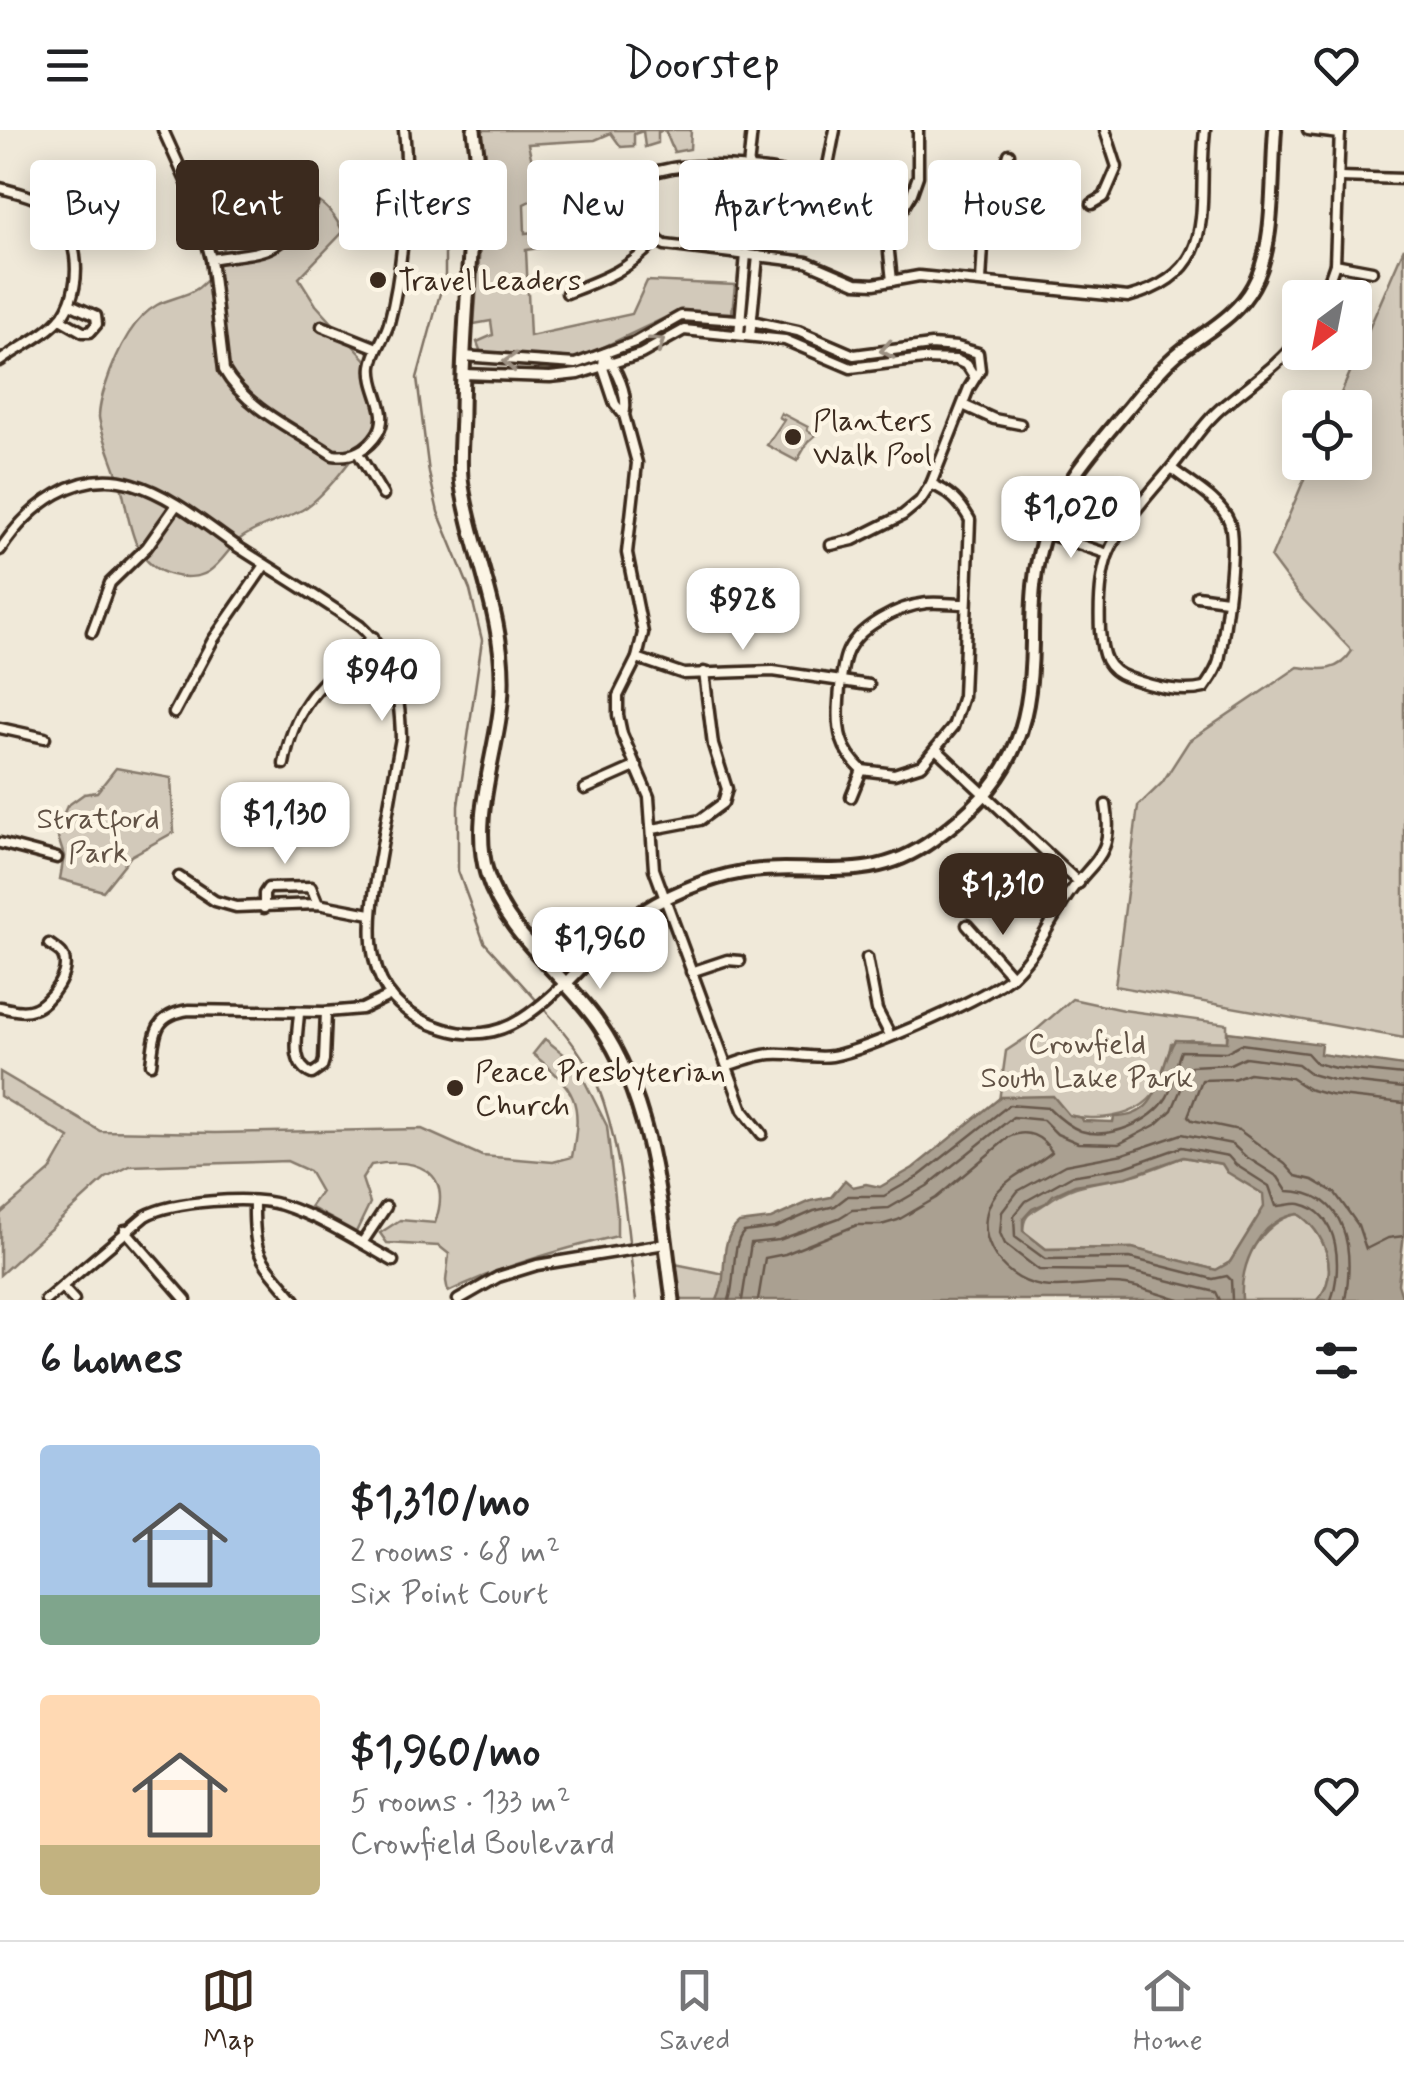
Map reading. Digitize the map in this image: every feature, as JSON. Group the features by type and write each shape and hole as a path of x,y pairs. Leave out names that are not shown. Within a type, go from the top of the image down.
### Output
{"main road":[{"path":"474,130 477,160"},
{"path":"471,250 463,356 461,483 498,634 502,684 499,730 485,799 482,842 486,869 508,918 567,982 600,1025 633,1086 649,1145 673,1300"}],"street":[{"path":"163,130 196,203 210,260 224,370 232,385 250,400 333,455 358,453 377,434 384,418 371,379 377,348 388,328 400,250"},
{"path":"404,130 405,160"},
{"path":"749,160 752,130"},
{"path":"830,160 836,130"},
{"path":"908,196 918,176 918,130"},
{"path":"1092,204 1104,198 1117,167 1104,130"},
{"path":"659,241 682,249 807,262 856,282 919,276 1113,297 1145,292 1174,276 1195,250 1201,220 1205,130"},
{"path":"0,550 32,510 69,488 114,480 134,484 176,506 332,606 372,638 397,683 401,738 370,914 375,966 389,996 411,1014 460,1034 502,1031 542,1006 630,920 665,900 740,873 843,872 886,862 930,842 984,796 1000,776 1024,726 1030,688 1031,592 1045,533 1060,498 1098,441 1156,374 1181,351 1220,325 1255,284 1268,231 1275,130"},
{"path":"1308,130 1340,132 1335,264 1329,280"},
{"path":"980,281 983,246 1009,154"},
{"path":"1340,176 1404,179"},
{"path":"0,188 46,204 64,223 74,248 76,284 60,320 0,361"},
{"path":"210,260 258,250"},
{"path":"567,293 612,278 646,250"},
{"path":"889,250 892,281"},
{"path":"739,335 746,254"},
{"path":"750,336 758,256"},
{"path":"1335,264 1372,271"},
{"path":"60,320 83,332 90,332 97,324 96,316 70,304"},
{"path":"463,356 563,366 635,342 673,318 752,320 798,331 862,355 932,345 972,350 980,357 980,370 920,501 904,515 853,540 831,546"},
{"path":"322,326 377,348"},
{"path":"463,374 550,377 603,368 641,354 678,331 785,340 860,369 937,358 963,362 974,376"},
{"path":"812,352 817,339"},
{"path":"838,363 844,351"},
{"path":"604,354 613,364 627,403 624,415"},
{"path":"604,354 603,368 615,404 624,415 637,463 627,553 642,633 636,658 618,696 622,734 649,796 654,869 743,1110 762,1134"},
{"path":"1171,468 1210,500 1230,523 1232,575 1218,662 1204,688 1190,691 1119,675 1107,666 1101,647 1100,621 1108,554 1148,493 1223,405 1282,359"},
{"path":"963,405 994,419 1020,424"},
{"path":"358,453 382,495"},
{"path":"931,484 947,491 962,505 970,520 963,696 953,727 922,765 894,774 862,770 841,744 838,723 846,653 857,636 899,610 928,603 966,604"},
{"path":"92,632 110,583 147,547 176,506"},
{"path":"1045,533 1108,554"},
{"path":"174,714 214,640 265,564"},
{"path":"1197,596 1226,600"},
{"path":"284,764 296,718 308,698 372,638"},
{"path":"636,658 684,674 773,671 869,686"},
{"path":"653,829 700,820 722,804 728,789 712,746 704,672"},
{"path":"603,693 618,696"},
{"path":"0,728 45,738"},
{"path":"936,749 1078,883"},
{"path":"585,789 638,766"},
{"path":"851,796 862,770"},
{"path":"726,1066 773,1053 822,1057 848,1053 985,994 1012,976 1048,934 1060,908 1103,852 1110,829 1106,805"},
{"path":"0,843 57,858"},
{"path":"178,877 216,901 236,907 318,904 370,914"},
{"path":"264,908 264,894 268,888 279,885 311,887 318,904"},
{"path":"967,924 1012,976"},
{"path":"0,1007 28,1011 47,1000 64,973 65,961 61,952 49,944"},
{"path":"866,958 877,1010 890,1036"},
{"path":"691,972 726,960 740,960"},
{"path":"151,1064 154,1036 161,1021 172,1012 326,1012 362,1009 389,996"},
{"path":"299,1012 296,1061 312,1074 322,1067 324,1060 326,1012"},
{"path":"254,1201 258,1256 295,1300"},
{"path":"46,1300 125,1230 160,1208 186,1203 281,1204 393,1261"},
{"path":"362,1243 386,1207"},
{"path":"125,1230 186,1300"},
{"path":"458,1300 498,1278 538,1265 665,1244"},
{"path":"62,1287 74,1300"}],"green space":[{"path":"479,130 665,130 658,132 658,143 645,147 643,131 634,134 634,146 621,147 611,133 595,140 528,144 532,160 527,160 524,204 530,336 632,314 647,281 735,285 732,313 675,313 570,363 483,358 477,342 493,335 491,321 474,324 480,250 507,250 507,160 487,159"},
{"path":"665,130 691,130 690,149 674,152"},
{"path":"319,202 330,211 339,225 339,236 299,278 316,305 369,363 381,419 344,469 312,503 247,534 208,572 190,577 172,575 149,562 135,542 99,414 109,376 131,330 157,305 200,287 222,250 319,250"},
{"path":"1404,248 1404,1038 1115,986 1138,806 1162,783 1189,741 1298,667 1335,667 1352,651 1297,593 1271,558 1304,480 1372,480 1372,390 1342,390 1351,370 1372,370 1372,322"},
{"name":"Planters Walk Pool","path":"781,413 816,435 797,461 767,445 784,420 779,417"},
{"name":"Stratford Park","path":"116,768 171,778 174,832 131,856 103,891 60,879 64,856 56,831 67,806 84,794 97,792"},
{"name":"Crowfield South Lake Park","path":"1072,999 1227,1024 1227,1042 1171,1043 1154,1094 1121,1115 1059,1115 999,1101 1006,1051"},
{"path":"545,1039 576,1064 607,1126 617,1236 531,1260 448,1292 449,1254 439,1246 387,1243 380,1233 400,1220 435,1223 439,1190 435,1179 416,1166 371,1165 362,1179 370,1203 356,1232 310,1207 321,1192 309,1171 287,1161 130,1166 106,1178 0,1275 0,1214 50,1171 69,1138 0,1096 0,1072 100,1131 422,1129 482,1156 553,1162 572,1157 577,1122 567,1088 533,1054"},
{"path":"1183,1157 1222,1164 1263,1194 1265,1207 1230,1262 1216,1270 1132,1248 1046,1249 1023,1231 1030,1213 1067,1191 1136,1174"},
{"path":"1298,1214 1315,1231 1327,1253 1328,1278 1317,1300 1242,1300 1241,1276 1254,1246 1279,1221"},
{"path":"675,1264 725,1274 718,1300 680,1300"}],"water":[{"path":"1228,1032 1321,1044 1320,1054 1404,1066 1404,1234 1398,1284 1403,1300 1317,1300 1328,1278 1327,1253 1315,1231 1298,1214 1273,1225 1255,1246 1244,1272 1242,1300 717,1300 725,1249 739,1223 771,1219 811,1201 831,1197 845,1180 853,1187 880,1187 913,1168 1001,1097 1053,1096 1069,1115 1083,1121 1113,1122 1114,1117 1130,1115 1151,1100 1175,1040 1227,1042","holes":["1183,1157 1222,1164 1227,1172 1263,1194 1264,1207 1230,1262 1216,1270 1132,1248 1046,1249 1023,1231 1023,1219 1032,1209 1075,1185 1127,1177"]}],"waterway":[{"path":"445,250 445,275 417,378 438,512 470,590 482,640 458,806 458,871 484,942 538,1002"},
{"path":"543,1008 587,1064 606,1110 619,1163 636,1300"}],"place":[{"name":"Travel Leaders","path":"378,280"},
{"name":"Planters Walk Pool","path":"793,437"},
{"name":"Peace Presbyterian Church","path":"455,1088"}]}
